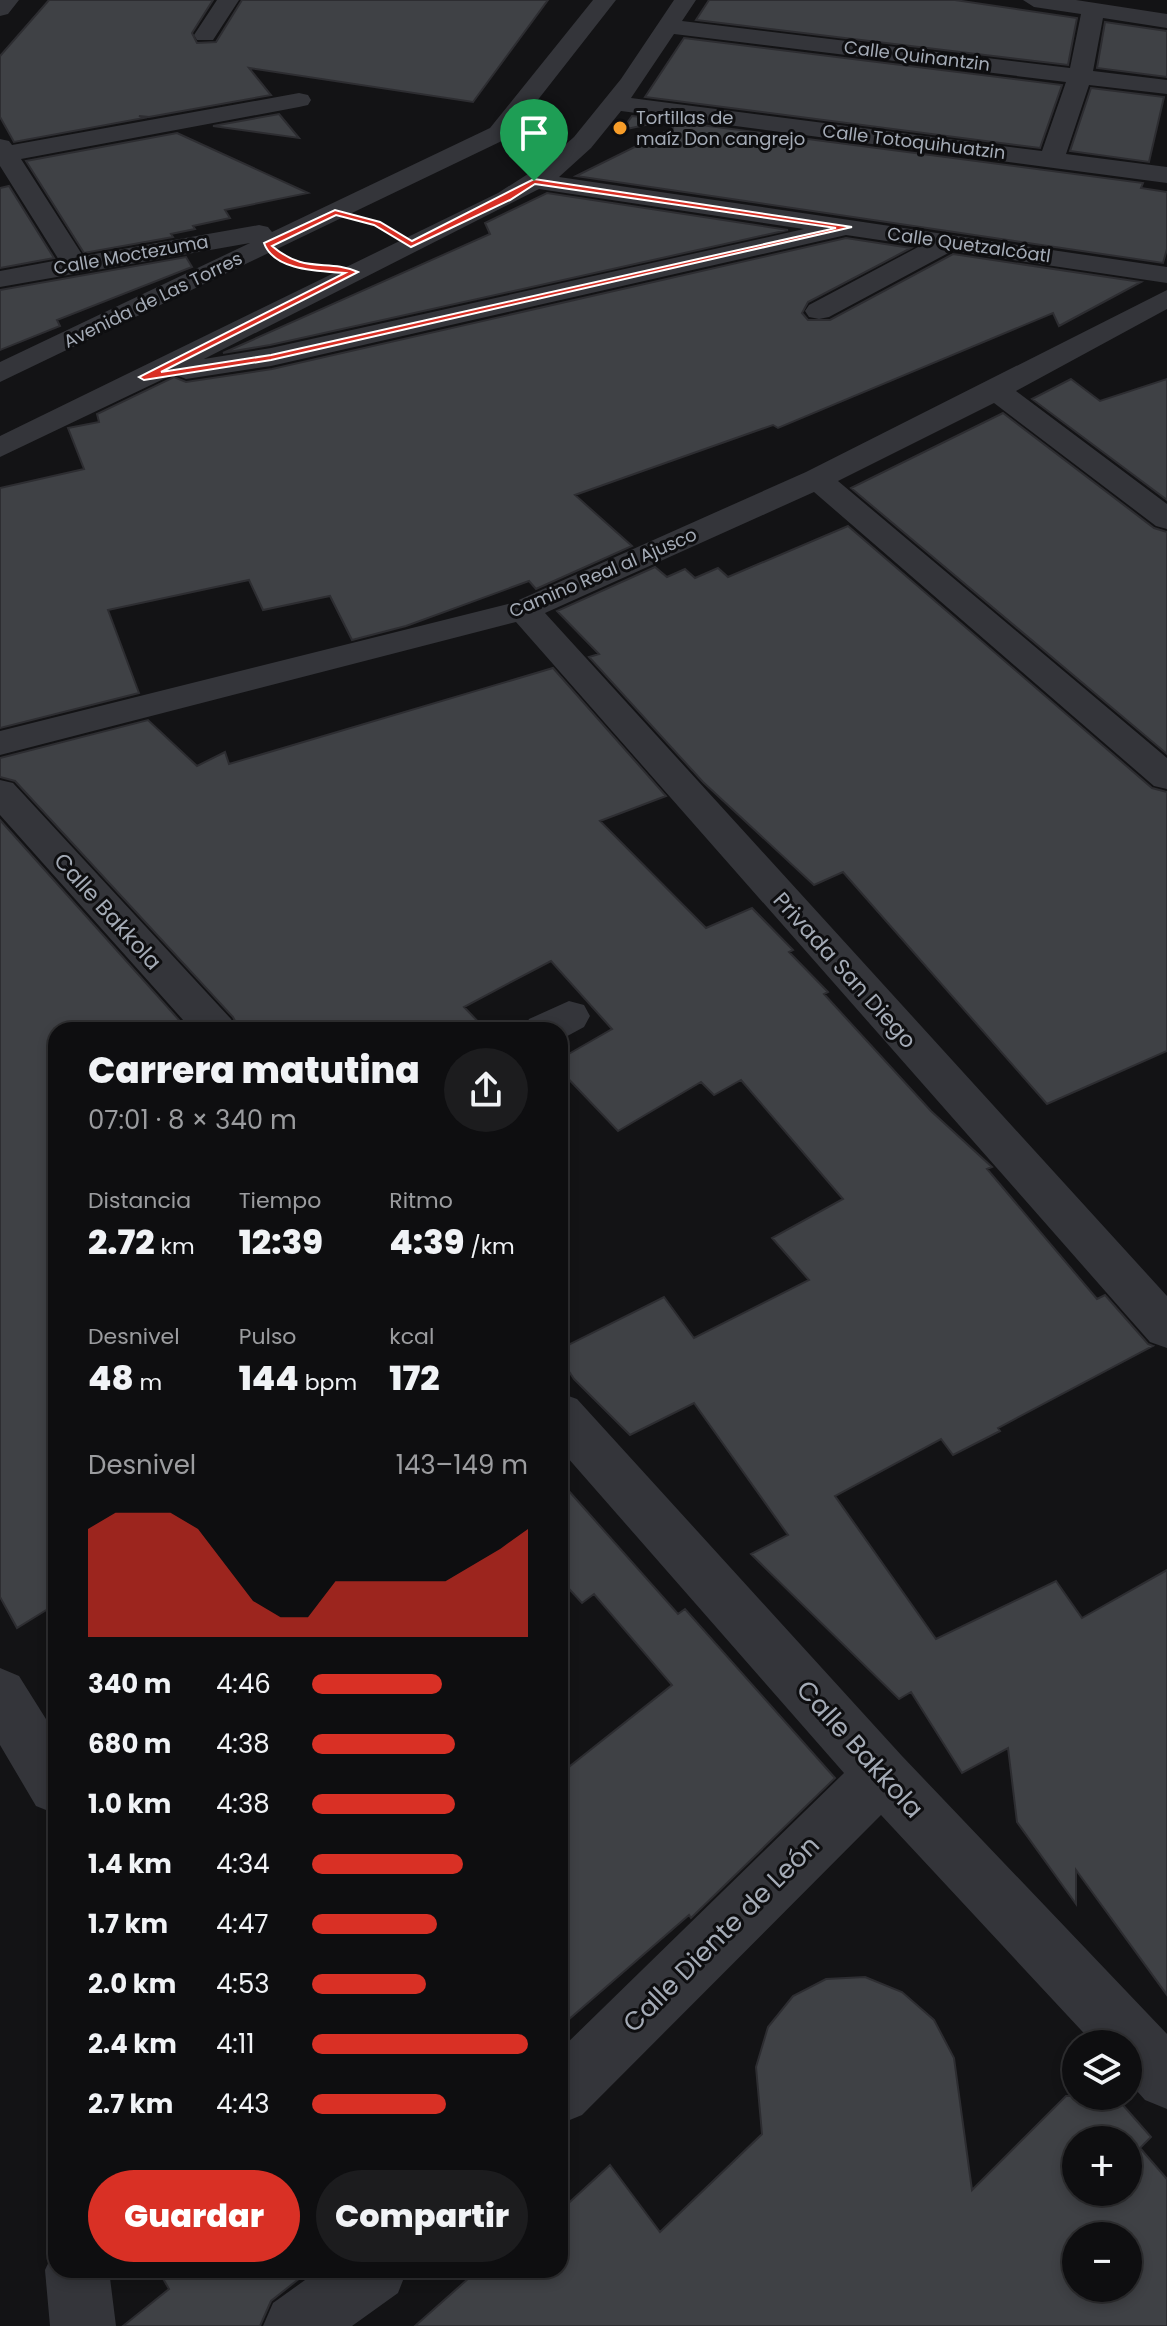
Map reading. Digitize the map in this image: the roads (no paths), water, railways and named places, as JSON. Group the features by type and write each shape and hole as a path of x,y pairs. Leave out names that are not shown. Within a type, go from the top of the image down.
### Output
{"street":[{"path":"0,9 8,0"},
{"path":"205,35 228,0"},
{"name":"Avenida de Las Torres","path":"0,373 276,253 309,225 499,133 605,0"},
{"path":"0,448 507,198 534,181 564,161 614,103 685,0"},
{"path":"1034,0 1167,21"},
{"path":"1051,160 1080,76 1093,9"},
{"name":"Calle Quinantzin","path":"667,26 1167,87"},
{"path":"75,264 2,151 299,100"},
{"name":"Calle Totoquihuatzin","path":"614,103 1167,175"},
{"name":"Calle Quetzalcóatl","path":"534,181 1167,275"},
{"path":"335,213 381,225 411,244"},
{"name":"Calle Moctezuma","path":"0,279 309,225"},
{"path":"144,377 271,357 848,227"},
{"path":"819,311 949,242"},
{"path":"311,268 354,272"},
{"name":"Camino Real al Ajusco","path":"0,743 524,610 817,479 1161,306"},
{"path":"996,390 1167,519"},
{"path":"817,479 1167,777"},
{"name":"Privada San Diego","path":"524,610 1167,1328"},
{"name":"Calle Bakkola","path":"0,792 209,1022"},
{"name":"Calle Bakkola","path":"568,1423 882,1775 1167,2078"},
{"path":"0,1694 48,1773"},
{"name":"Calle Diente de León","path":"568,2085 882,1775"},
{"path":"78,2278 83,2326"},
{"path":"296,2326 364,2278"}],"place":[{"name":"Tortillas de maíz Don cangrejo","path":"620,128"}]}
